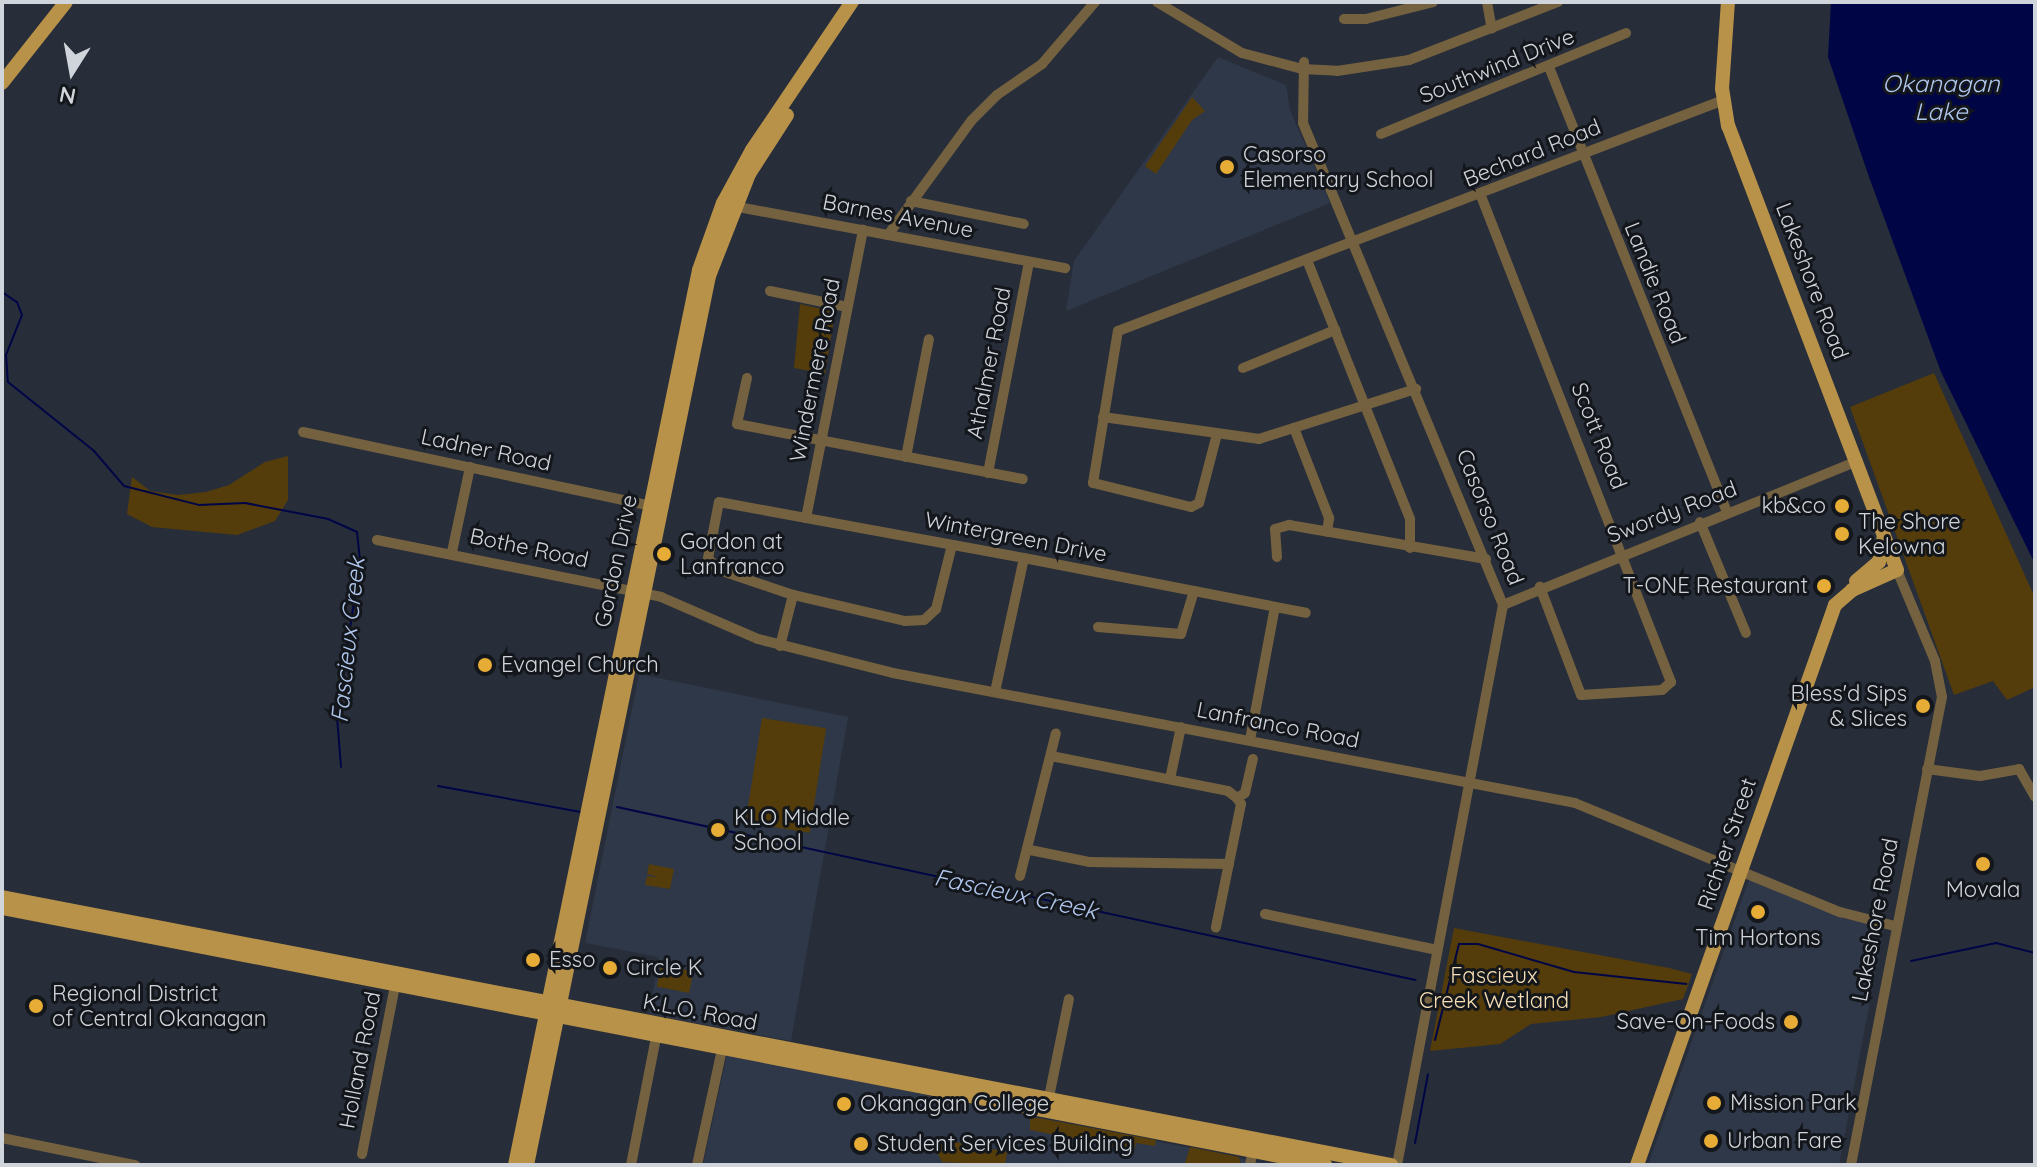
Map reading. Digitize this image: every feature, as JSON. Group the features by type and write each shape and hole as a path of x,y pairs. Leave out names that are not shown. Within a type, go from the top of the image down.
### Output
{"main road":[{"path":"2,83 66,2"},
{"name":"Gordon Drive","path":"527,1165 546,1047 656,506 699,270 752,150 852,2"},
{"name":"Gordon Drive","path":"729,205 864,2"},
{"name":"Lakeshore Road","path":"1728,2 1724,100 1728,126 1897,570"},
{"path":"1835,605 1879,562 1884,535"},
{"path":"1835,605 1852,590 1897,570"},
{"name":"Richter Street","path":"1637,1165 1835,605"},
{"name":"K.L.O. Road","path":"2,897 396,980 1048,1106 1325,1165"},
{"name":"K.L.O. Road","path":"2,908 396,980"},
{"path":"561,976 588,1018 546,1047 532,1023 515,1004 561,976"},
{"name":"Gordon Drive","path":"515,1165 546,1047"},
{"name":"K.L.O. Road","path":"1253,1152 1390,1165"}],"street":[{"path":"888,235 972,120 997,95 1041,65 1095,2"},
{"path":"1157,2 1234,47 1303,65 1384,67 1558,2"},
{"path":"1344,19 1366,19 1433,2"},
{"path":"1487,2 1492,29"},
{"name":"Southwind Drive","path":"1381,134 1626,33"},
{"name":"Casorso Road","path":"1303,65 1303,123 1356,244 1503,605 1397,1165"},
{"name":"Landie Road","path":"1549,67 1727,512"},
{"name":"Bechard Road","path":"1103,417 1118,331 1356,244 1724,100"},
{"name":"Scott Road","path":"1481,196 1624,552 1671,682 1662,690 1581,695 1540,587"},
{"path":"911,201 1024,224"},
{"name":"Barnes Avenue","path":"729,205 1065,268"},
{"name":"Windermere Road","path":"806,518 863,230"},
{"path":"1307,260 1410,519 1410,548"},
{"name":"Athalmer Road","path":"988,473 1029,262"},
{"path":"770,291 847,307"},
{"path":"1243,368 1335,330"},
{"path":"906,457 929,339"},
{"path":"747,378 737,424 1023,479"},
{"path":"1217,434 1204,497 1191,507 1099,489 1093,483 1103,417 1259,439 1416,389"},
{"path":"1294,428 1329,518 1327,532"},
{"name":"Ladner Road","path":"303,432 656,506"},
{"name":"Swordy Road","path":"1503,605 1624,552 1858,461"},
{"name":"Bothe Road","path":"452,552 470,467"},
{"name":"Wintergreen Drive","path":"793,595 719,570 708,558 719,502 1306,613"},
{"path":"1700,522 1746,633"},
{"path":"1277,557 1273,536 1280,525 1486,559"},
{"name":"Bothe Road","path":"377,540 452,552 639,592"},
{"path":"780,646 793,595 905,621 924,620 936,609 952,545"},
{"path":"995,692 1024,558"},
{"name":"Lakeshore Road","path":"1851,1165 1895,926 1942,697 1935,661 1897,570"},
{"path":"1098,627 1181,634 1194,591"},
{"name":"Lanfranco Road","path":"639,592 780,646 995,692 1589,807 1840,912 1895,926"},
{"path":"1250,740 1275,607"},
{"path":"1170,779 1181,727"},
{"path":"1020,876 1030,850 1056,733"},
{"path":"1051,756 1228,791 1237,798 1241,804 1216,927"},
{"path":"1237,798 1245,793 1253,759"},
{"path":"1927,769 1980,776 2019,769 2035,797"},
{"path":"1030,850 1089,862 1229,864"},
{"path":"1265,914 1437,950"},
{"name":"Holland Road","path":"362,1154 396,980"},
{"path":"1048,1106 1069,999"},
{"path":"631,1165 657,1032"},
{"path":"697,1165 723,1045"},
{"path":"2,1138 135,1165"},
{"name":"Casorso Road","path":"1390,1165 1400,1143"}],"shaded area":[{"name":"Casorso Elementary School","path":"1218,57 1286,85 1290,110 1330,203 1066,311 1074,261"},
{"name":"KLO Middle School","path":"639,674 848,717 791,1041 649,1014 659,957 585,943"},
{"path":"1749,880 1845,919 1884,927 1839,1165 1648,1165"},
{"name":"Okanagan College","path":"727,1055 1274,1165 703,1165"}],"green space":[{"path":"1192,97 1205,111 1192,120 1156,174 1145,166"},
{"path":"800,304 835,312 825,374 794,368"},
{"path":"1934,373 2035,598 2035,687 2007,700 1993,681 1954,695 1850,407"},
{"path":"288,456 288,500 275,521 237,535 152,527 127,514 132,477 150,491 178,495 206,492 229,485 265,462"},
{"path":"762,718 826,728 810,833 745,823"},
{"path":"649,864 674,869 670,889 645,885 647,876 659,877 647,874"},
{"name":"Fascieux Creek Wetland","path":"1454,928 1692,974 1683,999 1601,1017 1531,1024 1500,1044 1430,1051"},
{"path":"661,965 693,971 689,993 657,987"},
{"path":"1030,1118 1156,1140 1155,1146 1136,1143 1133,1154 1124,1154 1122,1148 1030,1130"},
{"path":"929,1137 1007,1152 1005,1165 942,1162"},
{"path":"1190,1147 1239,1157 1241,1165 1185,1163"}],"water":[{"name":"Okanagan Lake","path":"1831,2 2035,2 2035,564 1941,372 1869,177 1828,57"}],"waterway":[{"name":"Fascieux Creek","path":"2,292 17,302 22,315 6,355 8,382 94,451 124,486 199,505 245,503 328,519 357,532 360,561 337,717 341,767"},
{"name":"Fascieux Creek","path":"438,786 581,812"},
{"name":"Fascieux Creek","path":"617,807 1415,980"},
{"name":"Fascieux Creek","path":"1911,961 1996,943 2035,953"},
{"name":"Fascieux Creek","path":"1435,1040 1459,944 1478,944 1574,972 1686,984"},
{"path":"1415,1143 1428,1074"}],"place":[{"name":"Casorso Elementary School","path":"1227,167"},
{"name":"kb&co","path":"1842,506"},
{"name":"The Shore Kelowna","path":"1842,534"},
{"name":"Gordon at Lanfranco","path":"664,554"},
{"name":"T-ONE Restaurant","path":"1824,586"},
{"name":"Evangel Church","path":"485,665"},
{"name":"Bless'd Sips & Slices","path":"1923,706"},
{"name":"KLO Middle School","path":"718,830"},
{"name":"Movala","path":"1983,864"},
{"name":"Tim Hortons","path":"1758,912"},
{"name":"Esso","path":"533,960"},
{"name":"Circle K","path":"610,968"},
{"name":"Regional District of Central Okanagan","path":"36,1006"},
{"name":"Save-On-Foods","path":"1791,1022"},
{"name":"Mission Park","path":"1714,1103"},
{"name":"Okanagan College","path":"844,1104"},
{"name":"Urban Fare","path":"1711,1141"},
{"name":"Student Services Building","path":"861,1144"}]}
